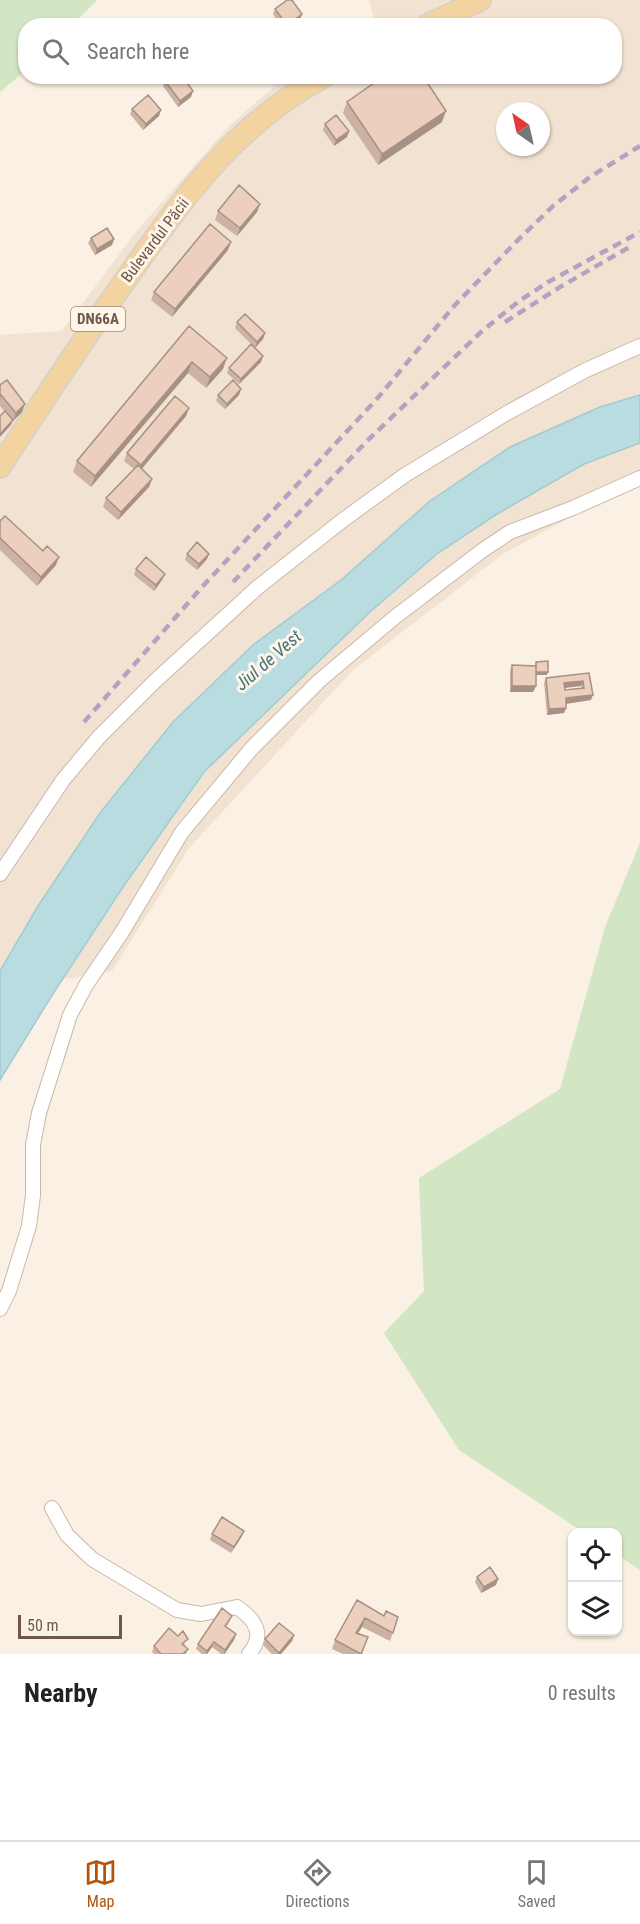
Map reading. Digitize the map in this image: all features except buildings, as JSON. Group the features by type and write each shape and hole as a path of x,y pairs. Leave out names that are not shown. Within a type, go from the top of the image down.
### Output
{"main road":[{"path":"442,18 475,1"},
{"name":"Bulevardul Păcii","path":"0,467 99,317 154,239 203,177 230,146 263,116 310,84"}],"street":[{"path":"0,874 63,780 99,736 258,587 405,475 507,413 584,371 640,345"},
{"path":"0,1309 9,1291 29,1226 33,1195 33,1144 39,1113 70,1015 86,985 122,932 182,832 261,740 319,681 395,617 510,532 640,478"},
{"path":"52,1508 67,1535 92,1559 177,1610 201,1614 237,1607 248,1614 257,1630 257,1644 249,1654"}],"shaded area":[{"path":"369,0 640,0 640,485 611,495 503,554 353,670 189,848 112,971 0,990 0,335 62,331 135,233 229,126 277,84 622,84 622,18 374,18"}],"green space":[{"path":"0,0 97,0 79,18 18,18 18,77 0,92"},
{"path":"640,843 640,1570 622,1558 622,1528 577,1528 459,1450 384,1333 424,1291 419,1178 560,1089 605,927"}],"water":[{"name":"Jiul de Vest","path":"640,395 640,443 584,464 497,514 438,553 370,612 204,772 123,887 0,1080 0,971 38,906 100,813 173,722 253,645 341,580 430,501 510,447 600,407"}],"railway":[{"path":"84,722 202,587 376,400 454,306 553,206 590,177 640,146"},
{"path":"233,582 368,440 481,332 519,301 550,281 640,232"},
{"path":"505,322 633,245"}]}
